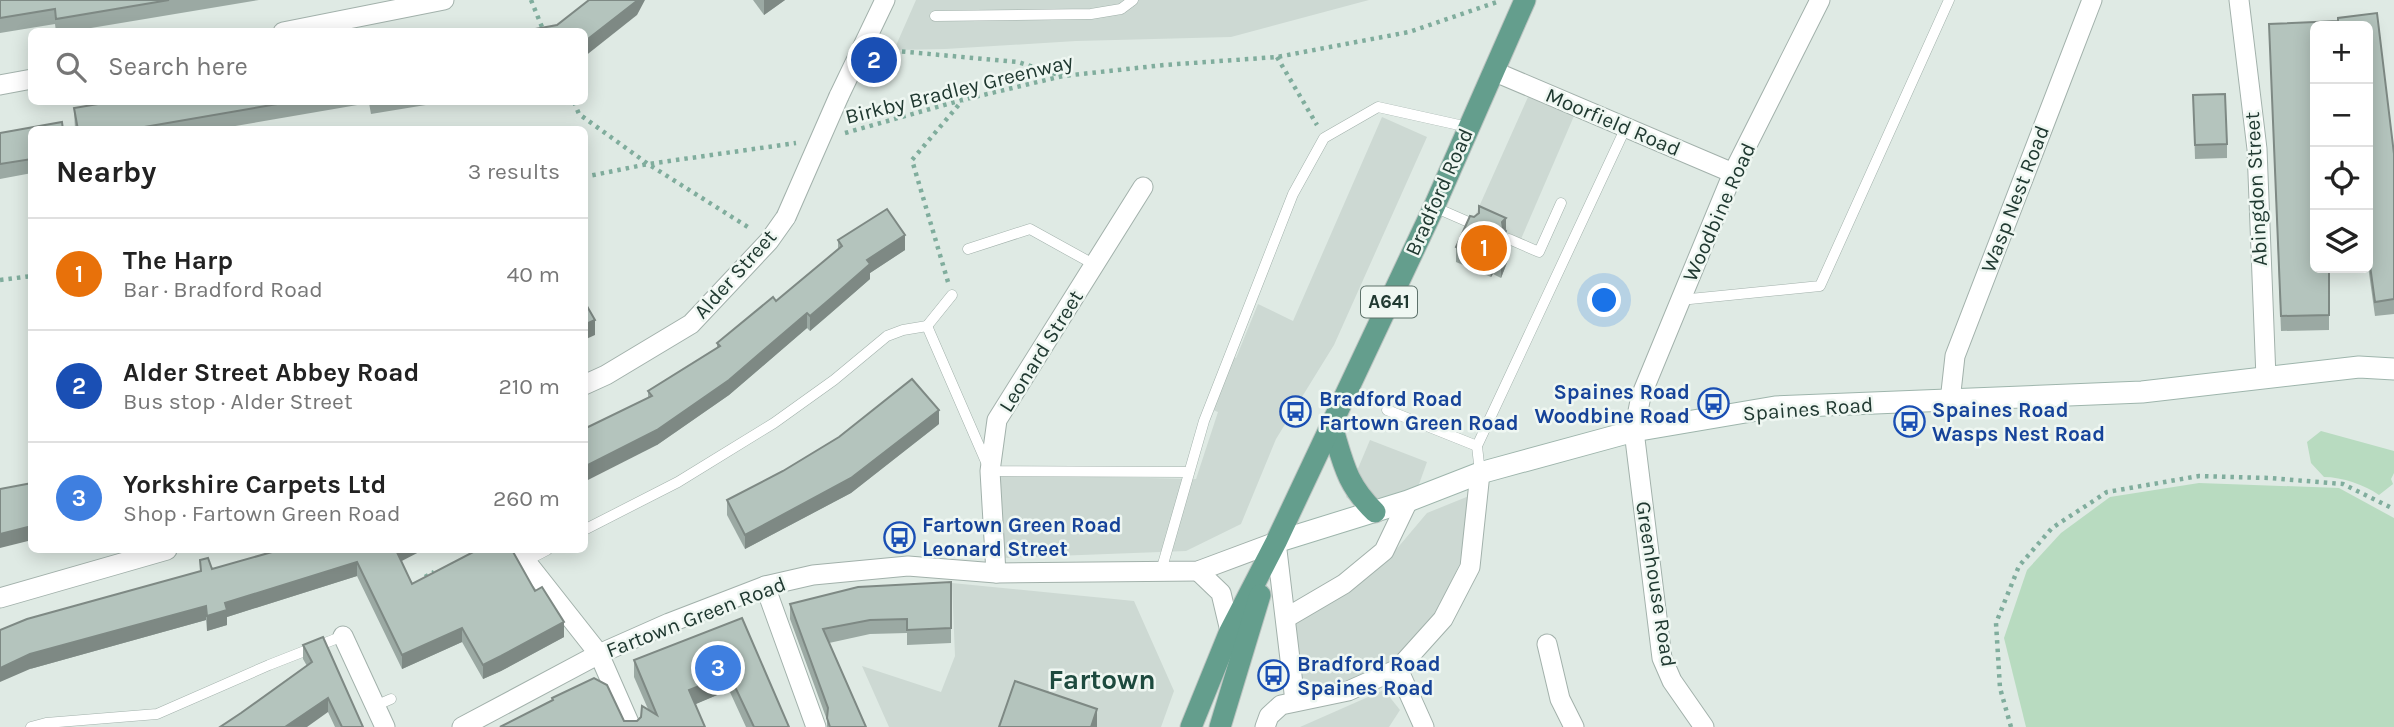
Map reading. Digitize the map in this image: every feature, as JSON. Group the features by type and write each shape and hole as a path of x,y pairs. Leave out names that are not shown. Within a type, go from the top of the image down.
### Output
{"main road":[{"name":"Bradford Road","path":"1276,542 1434,207 1525,0"},
{"path":"1331,424 1349,479 1358,495 1375,512"},
{"name":"A641","path":"1191,727 1230,631 1276,542"},
{"name":"A641","path":"1220,727 1276,542"}],"street":[{"path":"303,28 444,0"},
{"name":"Alder Street","path":"588,383 691,324 769,241 786,217 885,0"},
{"name":"Woodbine Road","path":"1634,431 1641,396 1733,173 1820,0"},
{"name":"Wasp Nest Road","path":"1950,401 1955,356 2092,0"},
{"name":"Abingdon Street","path":"2239,0 2257,149 2266,378"},
{"name":"Moorfield Road","path":"1495,65 1626,127 1733,173"},
{"path":"0,85 28,80"},
{"name":"Leonard Street","path":"996,573 990,471 997,420 1143,187"},
{"name":"Spaines Road","path":"1276,542 1408,501 1480,473 1634,431 1775,407 2142,392 2359,367 2394,369"},
{"name":"Greenhouse Road","path":"1634,431 1662,658 1671,681 1704,727"},
{"path":"1265,727 1269,716 1280,705 1348,691 1398,669 1443,619 1470,567 1480,473"},
{"path":"1286,618 1344,584 1384,551 1408,501"},
{"path":"1276,542 1294,701"},
{"name":"Fartown Green Road","path":"462,727 599,654 669,623 765,586 813,575 908,566 996,573 1198,571 1276,542"},
{"path":"0,598 157,553"},
{"path":"521,555 599,654 631,727"},
{"path":"1198,571 1221,593 1230,631"},
{"path":"765,586 816,727"},
{"path":"343,636 383,702 385,727"},
{"path":"1547,643 1560,699 1574,727"},
{"path":"1398,669 1424,727"}],"lane":[{"path":"935,16 1091,14 1121,9 1133,0"},
{"path":"1680,300 1821,286 1949,0"},
{"path":"1161,571 1203,421 1293,194 1324,138 1378,107 1468,127"},
{"path":"1480,473 1477,446 1626,127"},
{"path":"1509,239 1539,252 1561,203"},
{"path":"1434,207 1473,224"},
{"path":"968,249 1030,229 1095,266"},
{"path":"588,528 678,482 774,423 834,380 887,336 927,326 952,295"},
{"path":"927,326 990,471 1189,472"},
{"path":"1387,410 1477,446"},
{"path":"31,727 46,723 157,714 343,636"}],"path":[{"path":"531,0 542,28"},
{"name":"Birkby Bradley Greenway","path":"841,134 962,100 1063,76 1277,57 1409,32 1504,0"},
{"path":"863,48 1018,62 1063,76"},
{"path":"1277,57 1324,138"},
{"path":"952,295 912,160 962,100"},
{"path":"575,105 579,114 648,164 769,241"},
{"path":"588,176 648,164 804,141"},
{"path":"0,280 28,276"},
{"path":"2011,727 2000,688 1996,623 2019,566 2052,528 2107,492 2199,476 2269,478 2343,484 2394,509"},
{"path":"425,576 437,571"}],"shaded area":[{"path":"916,0 1369,0 1231,37 894,50"},
{"path":"1528,97 1574,116 1521,239 1474,218"},
{"path":"1382,117 1427,137 1334,345 1276,439 1241,524 1186,551 1004,558 1000,475 1196,479 1218,412 1205,407 1225,354 1236,358 1258,304 1293,321"},
{"path":"1370,440 1427,462 1418,487 1357,505 1346,497"},
{"path":"1469,496 1460,563 1434,616 1392,662 1342,682 1303,691 1295,624 1389,558 1427,513"},
{"path":"952,583 1134,601 1174,691 1161,727 889,727 862,666 941,692 955,656"},
{"path":"1384,690 1400,710 1389,727 1300,727"}],"green space":[{"path":"2321,431 2394,451 2394,473 2391,479 2393,484 2379,495 2353,482 2324,477 2311,463 2307,442"},
{"path":"2199,483 2339,488 2394,518 2394,727 2026,727 2004,638 2027,570 2061,533 2110,497"}],"building":[{"path":"0,0 169,0 56,19 55,9 0,18"},
{"path":"589,0 638,0 588,39 588,28 541,28 557,25"},
{"path":"2377,13 2394,154 2394,299 2375,302 2371,273 2373,21 2338,21 2338,18"},
{"path":"2310,22 2310,273 2329,273 2329,315 2281,316 2269,24"},
{"path":"2225,94 2227,144 2195,145 2193,95"},
{"path":"92,105 272,105 150,126 77,126 74,108"},
{"path":"62,122 62,126 39,126"},
{"path":"28,128 28,160 0,164 0,133"},
{"path":"1479,206 1506,218 1502,222 1506,231 1501,242 1508,245 1501,263 1493,259 1491,263 1456,247 1470,216 1474,217 1479,213"},
{"path":"887,209 905,235 867,260 870,264 830,299 810,316 807,313 729,380 657,430 588,465 588,427 652,396 648,391 720,346 717,343 773,297 776,301 842,246 838,240"},
{"path":"588,308 595,320 588,323"},
{"path":"912,379 939,410 851,478 745,535 727,500 783,471 839,437"},
{"path":"28,484 28,527 0,534 0,489"},
{"path":"268,553 397,553 412,584 471,553 514,553 535,591 542,587 564,622 483,665 462,628 402,655 357,562 225,603 227,610 207,616 206,606 30,654 0,668 0,630 27,619 201,571 200,560 208,558 212,569"},
{"path":"951,582 951,628 907,630 907,619 870,620 823,629 866,727 830,727 828,708 790,604 858,587"},
{"path":"742,618 789,727 754,727 729,674 689,690 705,727 500,727 594,678 607,685 624,721 637,721 641,717 642,706 657,715 634,660"},
{"path":"323,637 363,727 342,727 328,698 285,727 220,727 312,662 303,645"},
{"path":"1015,681 1097,709 1091,727 999,727"}],"place":[{"name":"Alder Street Abbey Road","path":"874,60"},
{"name":"The Harp","path":"1484,248"},
{"name":"Spaines Road Woodbine Road","path":"1713,404"},
{"name":"Bradford Road Fartown Green Road","path":"1296,411"},
{"name":"Spaines Road Wasps Nest Road","path":"1909,422"},
{"name":"Fartown Green Road Leonard Street","path":"899,537"},
{"name":"Yorkshire Carpets Ltd","path":"718,668"},
{"name":"Bradford Road Spaines Road","path":"1274,676"}],"district":[{"name":"Fartown","path":"1102,679"}]}
